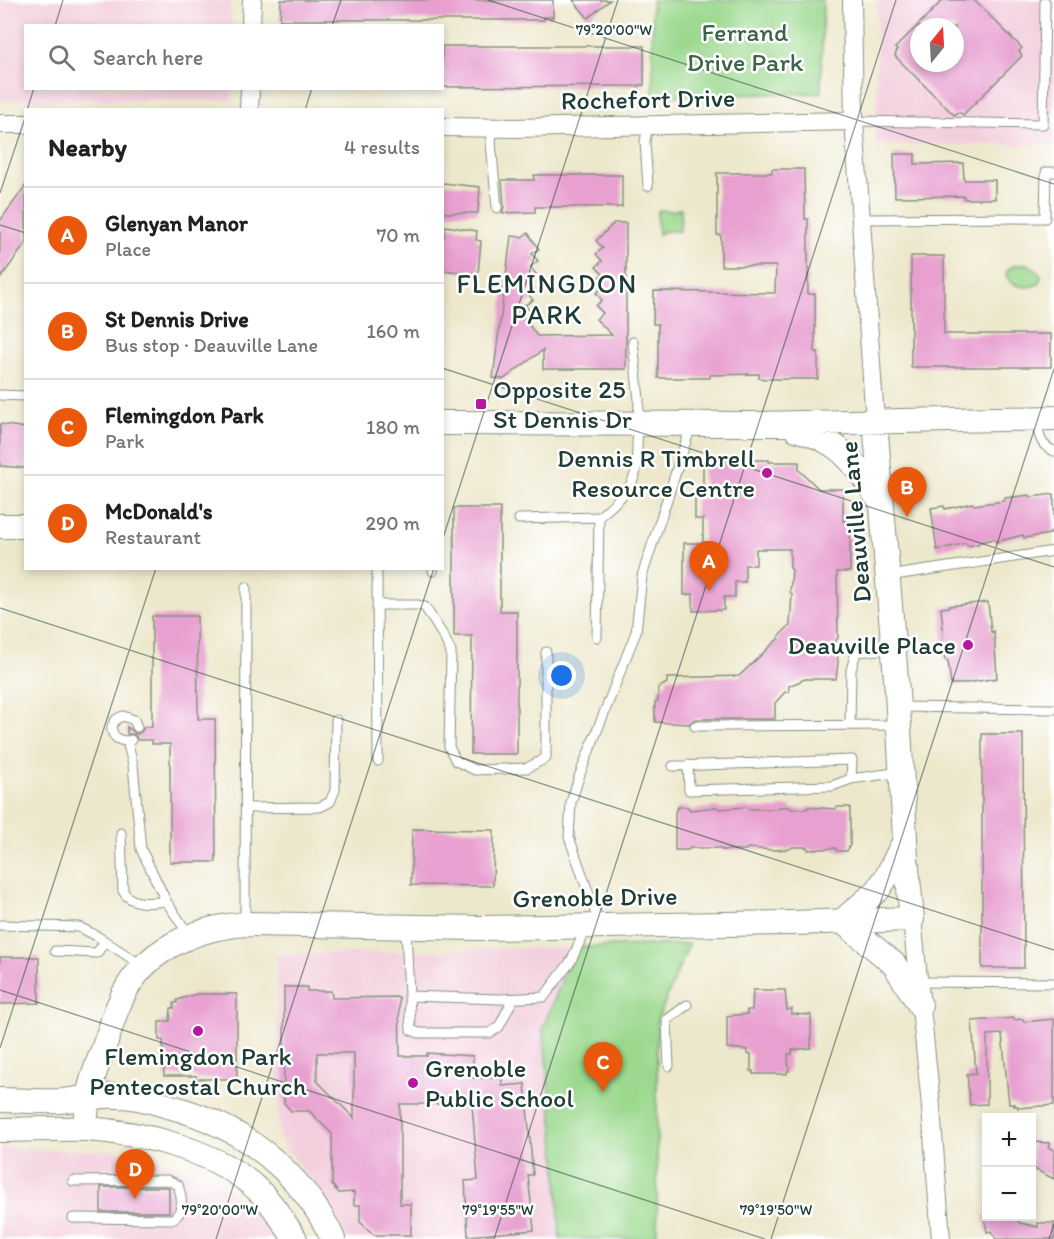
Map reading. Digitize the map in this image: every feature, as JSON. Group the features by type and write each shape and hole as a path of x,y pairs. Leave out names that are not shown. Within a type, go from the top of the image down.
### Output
{"street":[{"path":"251,24 252,0"},
{"name":"Deauville Lane","path":"852,0 854,121 912,919"},
{"path":"249,108 250,90"},
{"name":"Rochefort Drive","path":"444,127 854,121"},
{"path":"0,124 24,124"},
{"path":"444,423 755,424 1046,418"},
{"path":"755,424 794,428 829,441 849,458 883,505"},
{"path":"0,526 24,526"},
{"path":"905,840 878,890 842,921 894,964 919,994"},
{"path":"912,919 930,1095 941,1239"},
{"name":"Grenoble Drive","path":"84,1129 88,1096 120,1001 128,986 144,966 176,942 208,929 246,924 406,928 792,924 912,919"},
{"path":"0,1100 61,1101 88,1096 118,1095 150,1101 190,1113 236,1133 259,1147 297,1183 319,1213 333,1239"},
{"path":"0,1130 109,1131 166,1143 206,1155 245,1178 264,1195 295,1239"}],"lane":[{"path":"854,121 1043,124 1045,2"},
{"path":"648,124 645,142 648,186"},
{"path":"493,128 491,142 496,208"},
{"path":"861,219 1045,218 1046,172 1054,172"},
{"path":"519,519 599,517 621,497 635,476 639,400 633,342"},
{"path":"0,395 24,396"},
{"path":"1046,418 1040,441 1054,451"},
{"path":"408,996 513,999 544,997 593,926 569,837 571,802 636,632 642,576 692,423"},
{"path":"597,638 599,517"},
{"path":"888,576 1054,551"},
{"path":"377,570 378,761"},
{"path":"246,587 246,924"},
{"path":"377,605 425,607 436,623 451,652 449,747 456,761 475,770 527,768 546,758 546,652"},
{"path":"850,725 850,670 855,652 894,649"},
{"path":"695,726 850,725 899,716 1054,709"},
{"path":"137,727 134,720 128,716 119,717 114,721 112,728 114,736 120,740 129,740 141,849 166,901 190,936"},
{"path":"246,808 320,807 330,802 335,790 336,720"},
{"path":"673,766 852,760 851,779"},
{"path":"688,765 689,790 832,786 851,779 902,772"},
{"path":"121,833 125,895 139,902 166,901"},
{"path":"0,925 72,926 105,941 144,966"},
{"path":"406,928 411,1030 418,1033 490,1033 499,1027 513,999"},
{"path":"55,951 97,953 105,941"},
{"path":"919,994 1054,983"},
{"path":"669,1066 667,1020 687,1005"},
{"path":"73,1181 168,1180 178,1185 182,1199 179,1213 172,1220 73,1218"}],"shaded area":[{"path":"0,0 231,0 231,24 24,24 24,90 232,90 232,101 0,100"},
{"path":"877,0 1054,0 1054,145 876,144"},
{"name":"Grenoble Public School","path":"575,947 556,1157 560,1239 349,1239 331,1209 279,1138 276,955"},
{"path":"0,1148 129,1151 215,1179 284,1239 0,1239"}],"green space":[{"name":"Ferrand Drive Park","path":"652,0 823,0 821,93 653,96"},
{"path":"681,208 680,231 666,231 658,234 657,214 659,210 672,211"},
{"path":"1027,264 1041,276 1039,284 1020,286 1011,282 1006,274 1009,268"},
{"path":"689,944 657,1021 657,1239 560,1239 556,1157 543,1028 575,947"}],"building":[{"path":"281,0 553,0 553,17 544,17 544,20 280,20"},
{"path":"573,0 610,0 588,18"},
{"path":"943,0 974,0 1022,48 1019,51 1022,56 963,115 959,112 954,115 911,72 964,72 964,18 925,18"},
{"path":"910,33 910,71 895,56 897,50 895,48"},
{"path":"444,46 644,46 644,85 444,87"},
{"path":"894,154 915,154 915,164 963,163 964,180 995,180 995,199 964,199 964,196 895,197"},
{"path":"772,169 804,169 805,219 808,219 808,294 815,294 815,352 818,352 818,379 766,379 759,378 759,374 710,375 710,378 658,378 658,324 653,324 654,291 775,293 776,266 721,266 721,235 717,235 717,173 772,173"},
{"path":"534,175 622,175 622,207 535,207 535,212 502,213 504,207 502,180 534,180"},
{"path":"444,183 480,187 478,213 444,213"},
{"path":"24,188 24,246 0,279 0,221"},
{"path":"614,223 626,223 626,369 543,369 543,350 504,379 493,378 511,236 522,237 528,233 539,249 532,254 538,261 530,267 536,274 529,280 534,287 527,292 533,300 525,305 531,313 524,318 537,336 612,335 596,319 603,313 596,306 602,300 596,293 603,287 596,280 603,274 596,267 602,261 596,254 603,248 596,241"},
{"path":"445,226 477,231 476,240 481,241 478,274 444,270"},
{"path":"911,256 944,256 944,334 1051,334 1051,367 911,367"},
{"path":"0,424 24,428 24,468 0,466"},
{"path":"703,460 799,462 799,470 819,489 843,489 843,521 850,521 850,572 837,572 838,663 836,679 805,679 789,686 789,692 785,692 775,703 775,719 695,719 689,724 655,722 658,688 667,683 667,678 739,676 790,625 792,570 790,568 790,549 756,549 756,565 745,565 745,582 735,582 735,597 724,597 724,610 693,611 693,594 684,595 684,543 703,543 703,519 695,519 695,499 703,499"},
{"path":"1054,494 1054,531 1050,534 1024,538 1023,535 996,542 994,539 968,546 966,543 937,550 931,508 944,506 945,509 972,503 974,505 1004,501 1005,498"},
{"path":"454,508 500,508 500,611 517,611 517,754 471,754 472,636 454,636"},
{"name":"Deauville Place","path":"988,602 991,632 994,631 997,678 951,684 948,661 945,660 942,649 941,608"},
{"path":"152,616 197,616 198,719 215,719 216,862 170,862 170,744 152,744 152,740 138,740 134,734 127,734 127,727 137,734 144,727 152,727"},
{"path":"982,734 1023,734 1024,968 982,968"},
{"path":"678,807 688,807 690,810 717,807 719,809 790,807 791,809 807,809 808,807 835,809 850,807 850,845 847,851 837,851 836,848 808,850 807,847 773,850 690,848 675,850 675,812"},
{"path":"412,829 494,830 493,886 411,885"},
{"path":"0,957 39,957 39,1003 0,1004"},
{"path":"284,987 307,987 307,991 331,991 332,998 399,997 400,1056 427,1056 427,1053 473,1056 473,1078 502,1078 502,1086 525,1084 533,1175 528,1175 534,1230 468,1236 465,1181 478,1180 472,1104 400,1104 400,1204 411,1204 411,1235 374,1235 360,1222 360,1205 354,1205 354,1192 339,1193 332,1185 332,1134 309,1111 291,1111 284,1103","holes":["317,1053 354,1053 354,1118 317,1081"]},
{"path":"753,990 785,990 787,1010 792,1009 791,1014 811,1015 811,1048 792,1050 792,1054 788,1054 789,1071 787,1074 753,1074 751,1054 747,1054 747,1050 727,1048 727,1016 747,1014 747,1010 752,1010"},
{"name":"Flemingdon Park Pentecostal Church","path":"196,994 237,994 237,1079 164,1076 163,1040 159,1040 159,1022 170,1021 171,1008 174,1008 177,1000"},
{"path":"1014,1018 1014,1020 1023,1019 1024,1022 1054,1019 1054,1105 1018,1108 1014,1106 1015,1104 1009,1104 1002,1034 987,1035 987,1104 970,1105 967,1074 976,1073 972,1021"},
{"path":"1036,1142 1050,1143 1048,1147 1054,1150 1054,1179 1036,1170"},
{"path":"101,1187 169,1188 169,1212 101,1212"},
{"path":"985,1221 1018,1221 1038,1227 1038,1223 1054,1223 1054,1239 996,1239 991,1231 987,1232"}],"place":[{"name":"Opposite 25 St Dennis Dr","path":"481,404"},
{"name":"Dennis R Timbrell Resource Centre","path":"767,473"},
{"name":"St Dennis Drive","path":"907,517"},
{"name":"Glenyan Manor","path":"709,591"},
{"name":"Deauville Place","path":"968,645"},
{"name":"Flemingdon Park Pentecostal Church","path":"198,1031"},
{"name":"Grenoble Public School","path":"413,1083"},
{"name":"Flemingdon Park","path":"603,1092"},
{"name":"McDonald's","path":"135,1199"}],"district":[{"name":"FLEMINGDON PARK","path":"547,298"}]}
